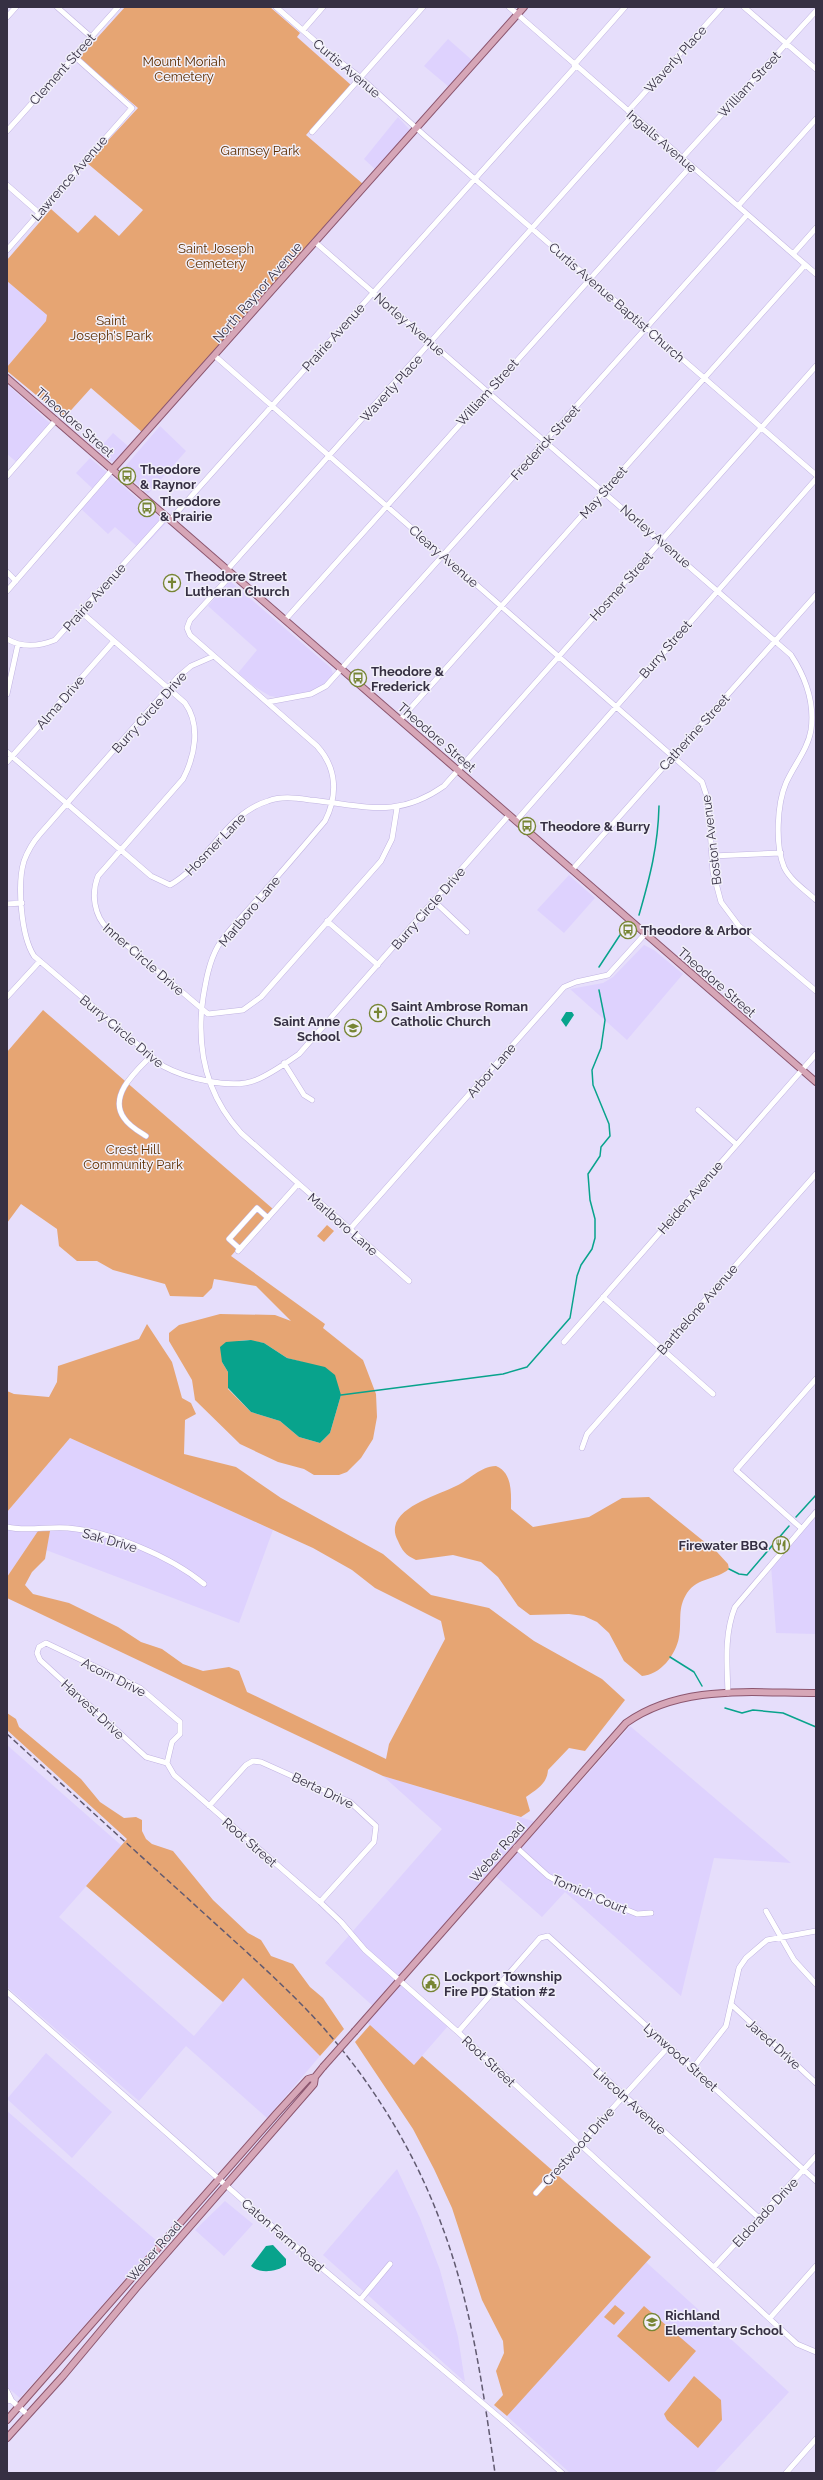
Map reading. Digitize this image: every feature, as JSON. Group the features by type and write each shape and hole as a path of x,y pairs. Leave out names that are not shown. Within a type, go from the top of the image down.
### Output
{"main road":[{"name":"North Raynor Avenue","path":"112,470 418,129 524,7"},
{"name":"Theodore Street","path":"7,378 816,1082"},
{"name":"Weber Road","path":"7,2438 314,2084 315,2078 323,2067 626,1723 643,1711 669,1700 695,1695 728,1693 816,1693"},
{"name":"Weber Road","path":"7,2420 218,2179 308,2079 315,2078"}],"street":[{"path":"7,17 16,7"},
{"path":"57,7 91,37"},
{"name":"Clement Street","path":"7,131 118,7"},
{"name":"Curtis Avenue","path":"276,7 361,78 418,129"},
{"path":"303,30 323,7"},
{"path":"312,132 423,7"},
{"name":"Ingalls Avenue","path":"509,7 816,274"},
{"name":"Prairie Avenue","path":"7,639 18,644 43,645 55,640 272,405 626,7"},
{"name":"Waverly Place","path":"187,628 190,620 329,456 432,343 722,7"},
{"path":"744,7 816,69"},
{"name":"William Street","path":"682,158 816,11"},
{"name":"Lawrence Avenue","path":"7,250 132,108 74,56"},
{"path":"738,206 816,119"},
{"name":"Curtis Avenue Baptist Church","path":"418,129 816,475"},
{"name":"William Street","path":"285,620 488,391 691,166"},
{"path":"7,186 39,213"},
{"name":"Frederick Street","path":"268,702 311,694 326,686 648,328 747,215"},
{"path":"793,254 816,228"},
{"name":"Norley Avenue","path":"315,242 776,640 791,655 803,674 810,693 812,713 806,745 786,783 780,802 778,820 781,853 784,866 790,876 816,900"},
{"name":"May Street","path":"400,720 805,265"},
{"name":"Cleary Avenue","path":"215,356 674,755"},
{"name":"Hosmer Street","path":"457,770 816,366"},
{"path":"7,476 56,420"},
{"name":"North Raynor Avenue","path":"7,591 112,470"},
{"name":"Burry Street","path":"516,821 616,705 816,479"},
{"path":"7,572 16,581"},
{"name":"Catherine Street","path":"572,870 816,595"},
{"name":"Inner Circle Drive","path":"81,612 169,689 191,712 194,725 194,746 190,766 184,779 100,873 96,881 96,906 99,918 108,929 201,1009 211,1014 227,1014 243,1010 254,1004 385,854 392,839 398,808"},
{"name":"Marlboro Lane","path":"187,628 190,635 268,702 328,758 333,784 332,802 325,822 219,946 208,970 201,1009 199,1036 209,1080 229,1120 250,1142 409,1281"},
{"name":"Alma Drive","path":"7,762 114,641"},
{"path":"7,694 18,644"},
{"name":"Burry Circle Drive","path":"214,656 191,666 30,846 22,875 22,903 25,934 31,951 40,961 150,1057 176,1073 226,1083 250,1082 284,1064 308,1046 509,815"},
{"name":"Hosmer Lane","path":"7,752 119,850 151,876 170,885 193,870 236,821 256,805 281,798 332,802 367,807 398,808 430,795 444,786 457,770"},
{"name":"Boston Avenue","path":"674,755 702,782 706,790 716,887 721,902 730,916 816,991"},
{"path":"712,856 781,853"},
{"path":"434,901 467,932"},
{"path":"7,904 22,903"},
{"path":"327,921 378,965"},
{"name":"Arbor Lane","path":"350,1229 564,987 576,982 603,978 608,975 645,934"},
{"path":"7,997 40,961"},
{"name":"Heiden Avenue","path":"564,1342 816,1054"},
{"path":"146,1136 122,1117 119,1104 127,1082 150,1057"},
{"path":"284,1064 304,1095 312,1100"},
{"path":"698,1110 736,1144"},
{"name":"Barthelone Avenue","path":"582,1448 587,1434 816,1174"},
{"path":"268,1218 257,1208 230,1239 239,1250 268,1218 298,1184"},
{"path":"603,1297 713,1394"},
{"path":"801,1528 736,1470 816,1379"},
{"path":"728,1693 727,1638 729,1621 735,1607 816,1512"},
{"name":"Sak Drive","path":"7,1528 68,1528 122,1540 178,1564 204,1584"},
{"name":"Acorn Drive","path":"46,1643 140,1688 180,1722 180,1734 172,1742 167,1763"},
{"name":"Harvest Drive","path":"46,1643 39,1647 37,1653 40,1660 146,1757 167,1763"},
{"name":"Berta Drive","path":"209,1806 246,1765 253,1761 261,1762 359,1808 376,1826 374,1842 320,1902"},
{"name":"Root Street","path":"167,1763 174,1775 342,1922 365,1950 458,2032 798,2344 816,2352"},
{"name":"Tomich Court","path":"516,1847 548,1876 559,1882 637,1914 651,1913"},
{"path":"766,1911 794,1960 816,1984"},
{"path":"692,2068 721,2035 726,2026 732,2005 739,1968 746,1958 767,1940 816,1931"},
{"name":"Lynwood Street","path":"501,1983 540,1938 548,1936 816,2180"},
{"path":"458,2032 501,1983"},
{"name":"Lincoln Avenue","path":"501,1983 759,2218"},
{"name":"Caton Farm Road","path":"7,1992 218,2179 507,2424 562,2473"},
{"name":"Jared Drive","path":"732,2005 816,2082"},
{"name":"Crestwood Drive","path":"536,2193 669,2046"},
{"name":"Eldorado Drive","path":"714,2267 816,2156"},
{"path":"360,2300 390,2264"},
{"path":"770,2318 816,2266"},
{"path":"7,2391 10,2400 28,2415"},
{"path":"786,2473 814,2445 816,2439"}],"shaded area":[{"path":"448,39 473,61 449,87 424,66"},
{"path":"398,117 410,130 376,170 364,159"},
{"path":"7,281 47,315 46,321 7,367"},
{"path":"7,384 53,426 20,465 7,454"},
{"path":"160,426 186,451 148,494 127,476 123,469"},
{"path":"113,433 129,447 118,460 112,462 98,450"},
{"path":"90,458 166,523 141,550 115,527 108,534 78,506 93,489 76,473"},
{"path":"230,581 331,668 333,674 328,682 313,692 283,698 270,696 255,687 238,673 257,650 208,606"},
{"path":"569,875 595,898 564,933 537,910"},
{"path":"644,945 654,950 683,974 627,1040 570,989 603,983 613,977"},
{"path":"566,1012 572,1012 574,1015 566,1027 561,1020"},
{"path":"251,1340 264,1343 287,1358 325,1367 335,1375 341,1395 330,1433 320,1443 299,1437 280,1421 251,1412 228,1388 228,1372 222,1362 220,1347 226,1342"},
{"path":"70,1438 273,1530 239,1623 46,1550 50,1531 38,1531 7,1577 7,1512"},
{"path":"816,1514 816,1634 776,1633 771,1565"},
{"path":"630,1726 791,1863 714,1858 681,1996 565,1892 542,1917 492,1873 374,2007 325,1963 442,1829 383,1776 543,1824"},
{"path":"7,1745 122,1846 59,1917 194,2036 243,1978 320,2056 267,2118 186,2046 139,2101 7,1987"},
{"path":"398,1982 448,2026 414,2065 365,2021"},
{"path":"46,2053 112,2112 72,2158 7,2099"},
{"path":"7,2111 158,2242 20,2398 7,2387"},
{"path":"397,2169 420,2218 440,2270 458,2337 465,2382 323,2255"},
{"path":"225,2201 253,2224 224,2256 195,2230"},
{"path":"273,2245 286,2259 286,2265 273,2271 254,2269 251,2266 266,2246"},
{"name":"Richland Elementary School","path":"646,2262 789,2392 714,2473 570,2473 507,2416"}],"green space":[{"path":"125,7 270,7 300,33 297,37 351,85 306,135 363,184 142,432 91,388 64,418 7,371 7,367 46,321 47,315 7,281 7,260 51,209 78,233 95,215 119,236 143,210 87,163 138,108 79,58"},
{"name":"Crest Hill Community Park","path":"43,1010 273,1209 231,1256 325,1324 323,1328 363,1360 376,1394 377,1417 373,1439 361,1458 347,1472 339,1475 314,1475 304,1469 278,1462 240,1444 195,1400 192,1380 169,1341 169,1333 179,1325 220,1314 275,1315 291,1321 256,1286 214,1279 212,1288 203,1297 170,1296 165,1284 113,1270 97,1261 77,1261 59,1246 57,1229 21,1204 7,1223 7,1052","holes":["248,1340 264,1343 287,1358 302,1362 341,1395 330,1433 320,1443 299,1437 280,1421 251,1412 228,1389 228,1372 222,1362 238,1341"]},
{"path":"327,1225 334,1231 324,1242 317,1236"},
{"path":"147,1324 172,1362 182,1398 191,1403 196,1414 185,1420 184,1454 236,1467 281,1498 383,1554 431,1595 489,1608 534,1641 602,1679 625,1700 585,1751 569,1748 548,1770 544,1783 526,1797 530,1811 521,1817 383,1776 7,1598 7,1577 38,1531 50,1531 45,1559 32,1572 25,1585 33,1594 69,1603 118,1627 141,1642 162,1649 183,1664 203,1671 229,1667 239,1671 247,1692 386,1759 389,1744 445,1639 441,1621 375,1588 352,1570 313,1548 70,1438 7,1512 7,1391 14,1394 49,1397 57,1382 58,1366 139,1339"},
{"path":"496,1466 502,1469 506,1474 510,1484 511,1509 533,1527 589,1517 622,1498 649,1497 717,1552 728,1564 729,1569 724,1573 696,1584 687,1593 681,1609 680,1631 677,1644 671,1657 661,1668 649,1675 642,1676 624,1661 609,1633 597,1622 584,1616 569,1614 530,1615 518,1606 498,1577 481,1562 453,1555 416,1560 404,1552 398,1541 395,1530 397,1521 404,1513 425,1500 461,1483 480,1471"},
{"path":"7,1713 16,1719 19,1727 81,1779 100,1802 124,1818 136,1817 142,1820 142,1831 146,1839 152,1844 173,1851 213,1900 248,1933 261,1940 271,1956 293,1964 310,1987 323,1998 344,2029 320,2056 243,1978 223,2002 86,1886 127,1839 7,1730"},
{"path":"370,2025 414,2065 422,2056 651,2257 507,2416 494,2405 503,2395 496,2371 504,2353 503,2341 482,2300 452,2208 434,2169 413,2129 355,2042"},
{"path":"615,2305 625,2313 614,2325 604,2317"},
{"path":"644,2306 696,2351 669,2382 617,2336"},
{"path":"694,2376 721,2400 722,2420 698,2448 667,2420 664,2414"}],"waterway":[{"path":"639,915 653,861 659,806"},
{"path":"599,967 620,935"},
{"path":"341,1395 503,1374 527,1367 570,1318 577,1276 581,1265 592,1249 595,1238 595,1219 590,1200 588,1174 600,1156 601,1147 610,1136 609,1124 593,1085 592,1070 601,1048 605,1020 599,990"},
{"path":"796,1517 816,1495"},
{"path":"729,1569 739,1574 747,1575 789,1526"},
{"path":"670,1657 694,1672 702,1686"},
{"path":"725,1708 742,1713 753,1710 783,1713 816,1727"}],"railway":[{"path":"7,1734 246,1951 291,1994 328,2033 348,2057 385,2110 417,2167 442,2226 452,2256 469,2317 481,2379 495,2473"}],"place":[{"name":"Theodore & Raynor","path":"127,476"},
{"name":"Theodore & Prairie","path":"147,508"},
{"name":"Theodore Street Lutheran Church","path":"172,583"},
{"name":"Theodore & Frederick","path":"358,678"},
{"name":"Theodore & Burry","path":"527,826"},
{"name":"Theodore & Arbor","path":"628,930"},
{"name":"Saint Ambrose Roman Catholic Church","path":"378,1013"},
{"name":"Saint Anne School","path":"353,1028"},
{"name":"Firewater BBQ","path":"781,1545"},
{"name":"Lockport Township Fire PD Station #2","path":"431,1983"},
{"name":"Richland Elementary School","path":"652,2322"}],"park label":[{"name":"Mount Moriah Cemetery","path":"184,68"},
{"name":"Garnsey Park","path":"260,150"},
{"name":"Saint Joseph Cemetery","path":"216,256"},
{"name":"Saint Joseph's Park","path":"111,328"}]}
